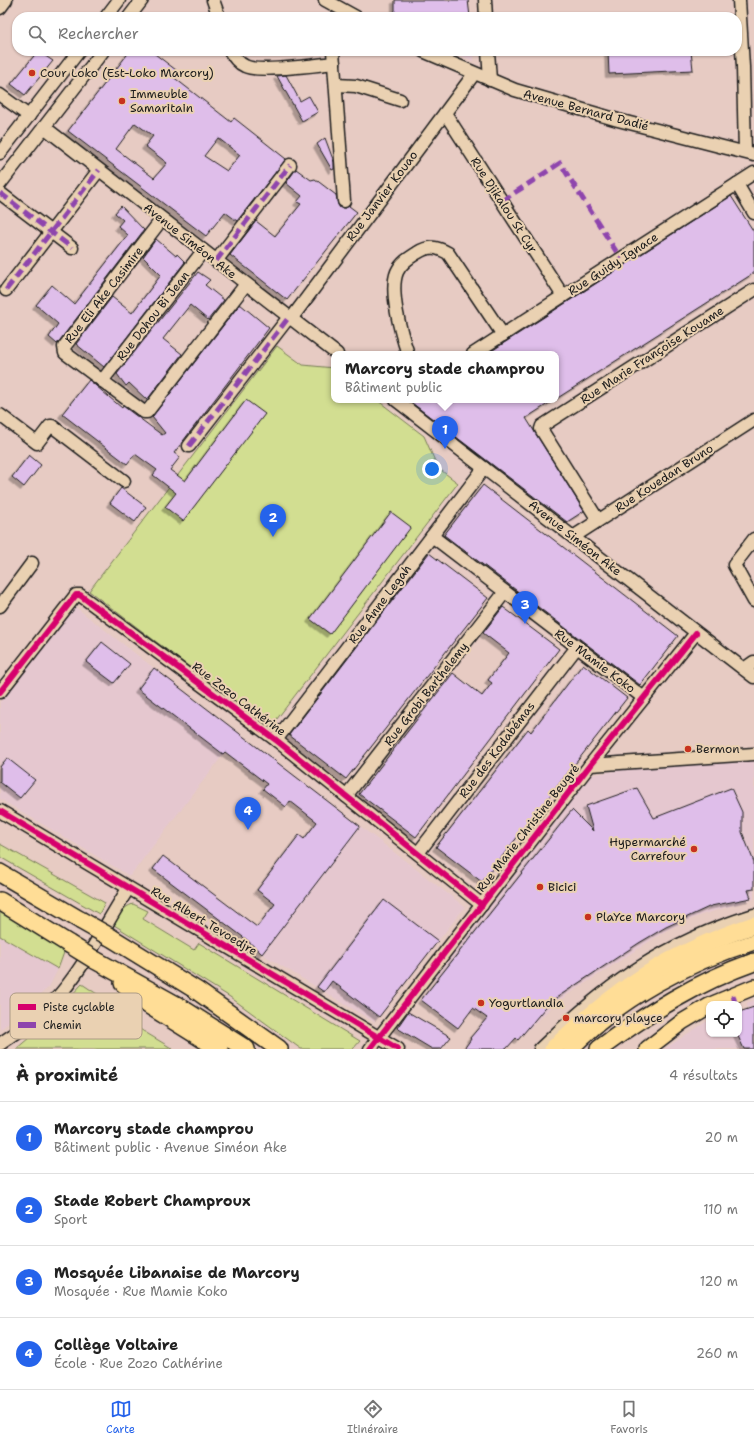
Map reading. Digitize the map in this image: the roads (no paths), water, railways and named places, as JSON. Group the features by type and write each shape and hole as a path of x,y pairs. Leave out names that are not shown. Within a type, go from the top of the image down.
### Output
{"highway":[{"path":"0,873 110,937 196,990 279,1049"},
{"path":"0,901 95,960 178,1006 243,1047"},
{"path":"553,1049 604,1003 644,974 674,957 707,942 754,925"},
{"path":"95,960 134,993"},
{"path":"605,1046 651,1012 688,990 754,962"},
{"path":"142,1000 219,1049"}],"main road":[{"path":"571,1049 597,1025 648,989 707,959 754,942"},
{"path":"720,1001 754,987"},
{"path":"647,1049 682,1022 706,1008"}],"street":[{"path":"0,8 6,0"},
{"path":"110,12 119,0"},
{"path":"133,12 142,0"},
{"path":"213,0 217,12"},
{"path":"485,0 486,12"},
{"path":"738,0 739,12"},
{"path":"328,2 330,12"},
{"path":"328,2 347,12"},
{"path":"742,35 748,66 749,153"},
{"path":"0,153 75,56"},
{"path":"0,184 99,56"},
{"path":"233,56 246,67 279,69 334,57 344,201"},
{"name":"Avenue Bernard Dadié","path":"434,56 515,90 618,120 749,153"},
{"path":"488,56 490,80"},
{"name":"Rue Janvier Kouao","path":"189,446 290,318 474,74"},
{"path":"336,85 356,86 400,100"},
{"path":"0,95 29,116"},
{"name":"Rue Djikalou St Cyr","path":"445,113 563,296"},
{"name":"Avenue Siméon Ake","path":"44,128 333,351"},
{"path":"216,261 290,165"},
{"path":"6,290 99,170"},
{"name":"Rue Guidy Ignace","path":"478,351 754,173"},
{"path":"737,184 754,213"},
{"path":"0,193 72,248"},
{"name":"Rue Eli Ake Casimire","path":"162,219 64,347 65,353 144,412 147,412 246,284"},
{"path":"407,351 398,314 394,288 397,272 406,260 423,249 436,246 448,253 503,335"},
{"name":"Rue Dohou Bi Jean","path":"102,381 203,250"},
{"name":"Rue Marie Françoise Kouame","path":"598,520 541,429 542,426 754,290"},
{"name":"Avenue Siméon Ake","path":"402,403 696,633 749,665 754,677"},
{"path":"0,415 37,443 50,426 52,426 124,481"},
{"name":"Rue Kouedan Bruno","path":"573,537 754,420"},
{"name":"Rue Anne Legah","path":"276,740 484,468"},
{"name":"Rue Mamie Koko","path":"432,536 644,698"},
{"path":"754,539 734,565 754,601"},
{"path":"0,606 32,563"},
{"name":"Rue Grobi Barthelemy","path":"346,796 505,592"},
{"name":"Rue Zozo Cathérine","path":"0,692 78,594 276,740 482,905"},
{"name":"Rue Marie Christine Beugré","path":"370,1049 590,765 696,633"},
{"name":"Rue des Kodabémas","path":"418,853 576,647"},
{"path":"590,765 754,754"},
{"name":"Rue Albert Tevoedjre","path":"0,811 128,889 398,1049"},
{"path":"61,993 72,979 128,889"},
{"path":"540,1049 597,997 640,966 671,948 705,932 754,915"},
{"path":"0,1044 10,1037"}],"place":[{"name":"Cour Loko (Est-Loko Marcory)","path":"32,73"},
{"name":"Immeuble Samaritain","path":"122,101"},
{"name":"Marcory stade champrou","path":"445,449"},
{"name":"Stade Robert Champroux","path":"273,537"},
{"name":"Mosquée Libanaise de Marcory","path":"525,624"},
{"name":"Bermon","path":"688,749"},
{"name":"Collège Voltaire","path":"248,830"},
{"name":"Hypermarché Carrefour","path":"694,849"},
{"name":"Bicici","path":"540,887"},
{"name":"PlaYce Marcory","path":"588,917"},
{"name":"Yogurtlandia","path":"481,1003"},
{"name":"marcory playce","path":"566,1018"}]}
